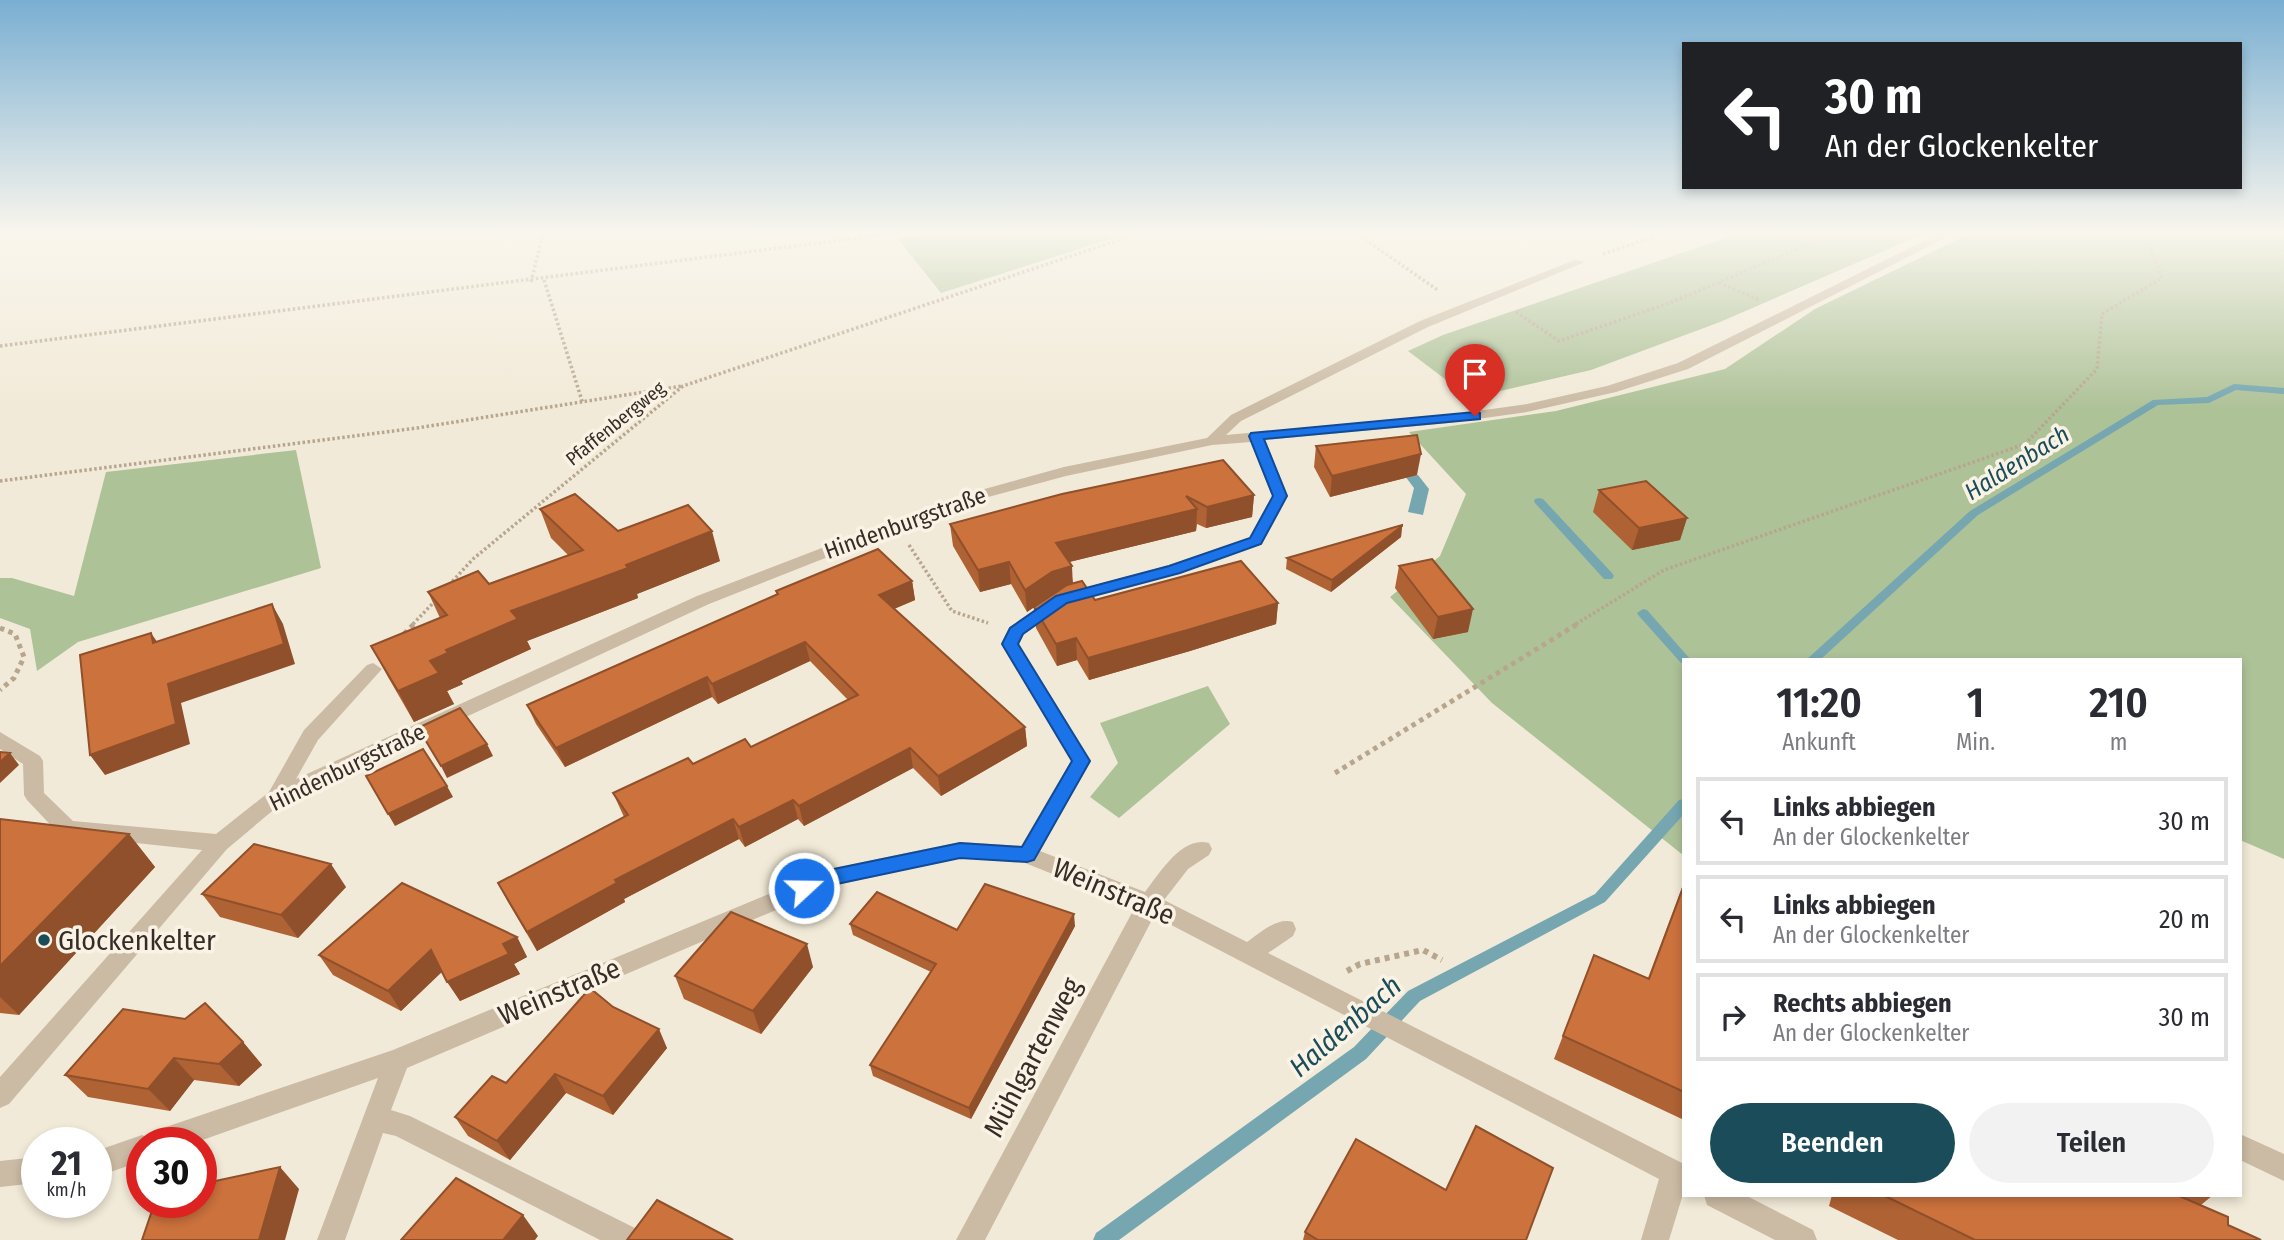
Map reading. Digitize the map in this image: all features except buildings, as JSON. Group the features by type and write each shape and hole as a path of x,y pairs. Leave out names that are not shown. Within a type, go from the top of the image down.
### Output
{"street":[{"path":"1212,440 1236,418 1500,292"},
{"name":"Hindenburgstraße","path":"0,1096 220,843 276,797 703,600 957,500 1051,476 1212,440 1450,419 1527,408 1611,389 1683,366 1832,292"},
{"path":"1027,855 1081,761 1010,644 1016,631 1061,600 1175,569 1256,541 1280,496 1256,436"},
{"path":"276,797 311,735 373,668"},
{"path":"0,739 33,761 34,795 66,829 220,843"},
{"name":"Mühlgartenweg","path":"970,1240 1149,903 1180,863 1201,849"},
{"name":"Weinstraße","path":"203,1127 397,1060 829,878 960,850 1027,855 1149,903 1679,1176"},
{"path":"1248,954 1285,929"},
{"path":"331,1240 397,1060"},
{"path":"375,1118 401,1125 629,1240"},
{"path":"2242,1148 2284,1168"},
{"path":"0,1174 21,1172"},
{"path":"1655,1240 1679,1176"},
{"path":"1721,1197 1803,1240"}],"path":[{"path":"0,346 449,292"},
{"path":"548,292 583,404"},
{"name":"Pfaffenbergweg","path":"445,589 472,559 683,386 964,292"},
{"path":"1439,292 1462,308"},
{"path":"1492,295 1559,341 1694,292"},
{"path":"1739,292 1790,313"},
{"path":"1335,773 1664,570 2025,444 2097,369 2102,314 2138,292"},
{"path":"0,481 583,404 683,386"},
{"path":"896,524 952,611 1016,631"},
{"path":"373,668 436,599"},
{"path":"0,628 15,634 24,657 14,678 0,690"},
{"path":"1316,989 1360,964 1423,950 1442,960"}],"green space":[{"path":"1569,292 1790,292 1720,322 1591,370 1470,398 1408,351 1443,335"},
{"path":"1850,292 2284,292 2284,859 2242,841 2242,658 1682,658 1682,854 1492,703 1390,597 1440,556 1466,494 1409,432 1556,411 1725,369 1815,309"},
{"path":"296,450 321,568 78,642 37,671 30,629 0,618 0,578 12,578 74,596 106,472"},
{"path":"1208,686 1230,724 1119,818 1090,797 1118,763 1100,723"}],"water":[{"path":"1418,475 1429,489 1423,515 1408,512 1414,488 1405,476"}],"waterway":[{"name":"Haldenbach","path":"1814,658 1974,513 2156,402 2209,400 2234,387 2284,391"},
{"path":"1539,501 1608,576"},
{"path":"1643,613 1683,658"},
{"name":"Haldenbach","path":"1103,1240 1360,1053 1414,996 1600,898 1682,806"}],"place":[{"name":"Glockenkelter","path":"44,940"}],"route":[{"path":"804,888 829,878 960,850 1027,855 1081,761 1010,644 1016,631 1061,600 1175,569 1256,541 1280,496 1256,436 1475,416"}]}
